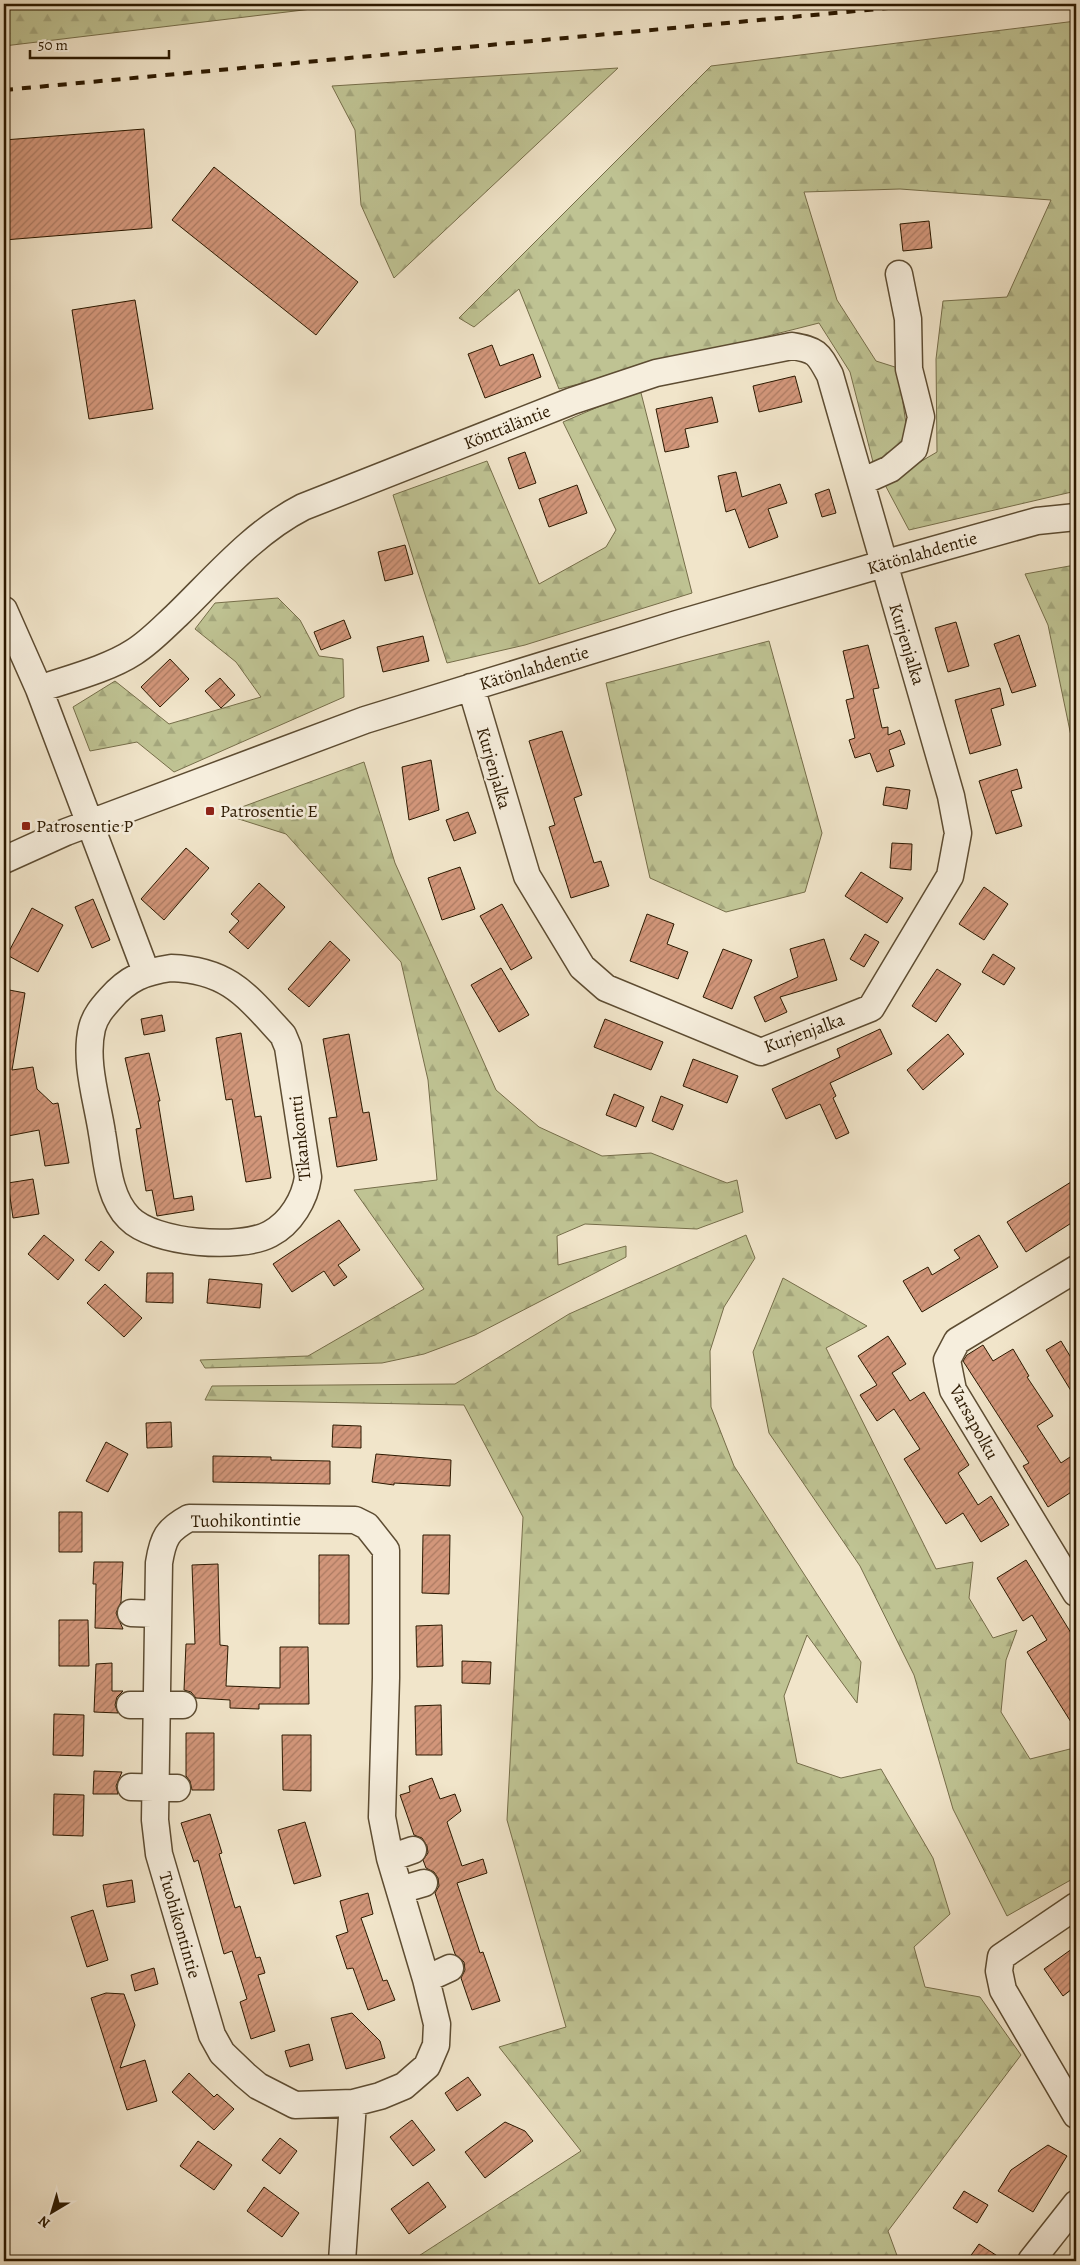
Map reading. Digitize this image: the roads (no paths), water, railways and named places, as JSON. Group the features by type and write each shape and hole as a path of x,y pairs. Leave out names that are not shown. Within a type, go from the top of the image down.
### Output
{"street":[{"path":"860,482 890,469 914,449 921,417 908,370 908,319 899,274"},
{"name":"Könttäläntie","path":"38,689 96,669 133,653 281,518 304,507 572,401 656,373 792,346 811,349 822,360 830,376 883,564"},
{"name":"Kätönlahdentie","path":"4,860 89,824 365,720 883,564 1037,521 1076,517"},
{"name":"Kurjenjalka","path":"471,687 527,876 582,967 606,988 761,1052 871,1008 934,905 952,867 958,833 956,815 883,564"},
{"path":"4,610 38,689 146,972"},
{"name":"Tikankontti","path":"171,968 187,968 216,975 228,981 283,1036 288,1047 308,1176 306,1193 293,1213 272,1233 260,1239 191,1242 158,1235 135,1224 128,1217 114,1194 90,1061 92,1028 98,1013 120,987 132,978 146,972 171,968"},
{"name":"Varsapolku","path":"1076,1269 957,1341 947,1360 953,1390 1076,1593"},
{"name":"Tuohikontintie","path":"189,1518 345,1519 355,1520 373,1531 386,1550 387,1563 382,1817 401,1854 400,1890 437,2024 436,2045 427,2066 404,2086 380,2096 353,2103 295,2105 258,2086 222,2053 212,2035 159,1854 154,1788 143,1705 158,1614 159,1563 162,1543 173,1527 189,1518"},
{"path":"131,1613 158,1614"},
{"path":"143,1705 183,1705"},
{"path":"400,1890 424,1883"},
{"path":"1076,1906 1000,1957 999,1971 1002,1990 1076,2115"},
{"path":"426,1979 450,1968"},
{"path":"342,2261 353,2103"},
{"path":"1031,2261 1076,2204"}],"railway":[{"path":"4,90 932,4"}],"place":[{"name":"Patrosentie E","path":"210,811"},
{"name":"Patrosentie P","path":"26,826"}]}
